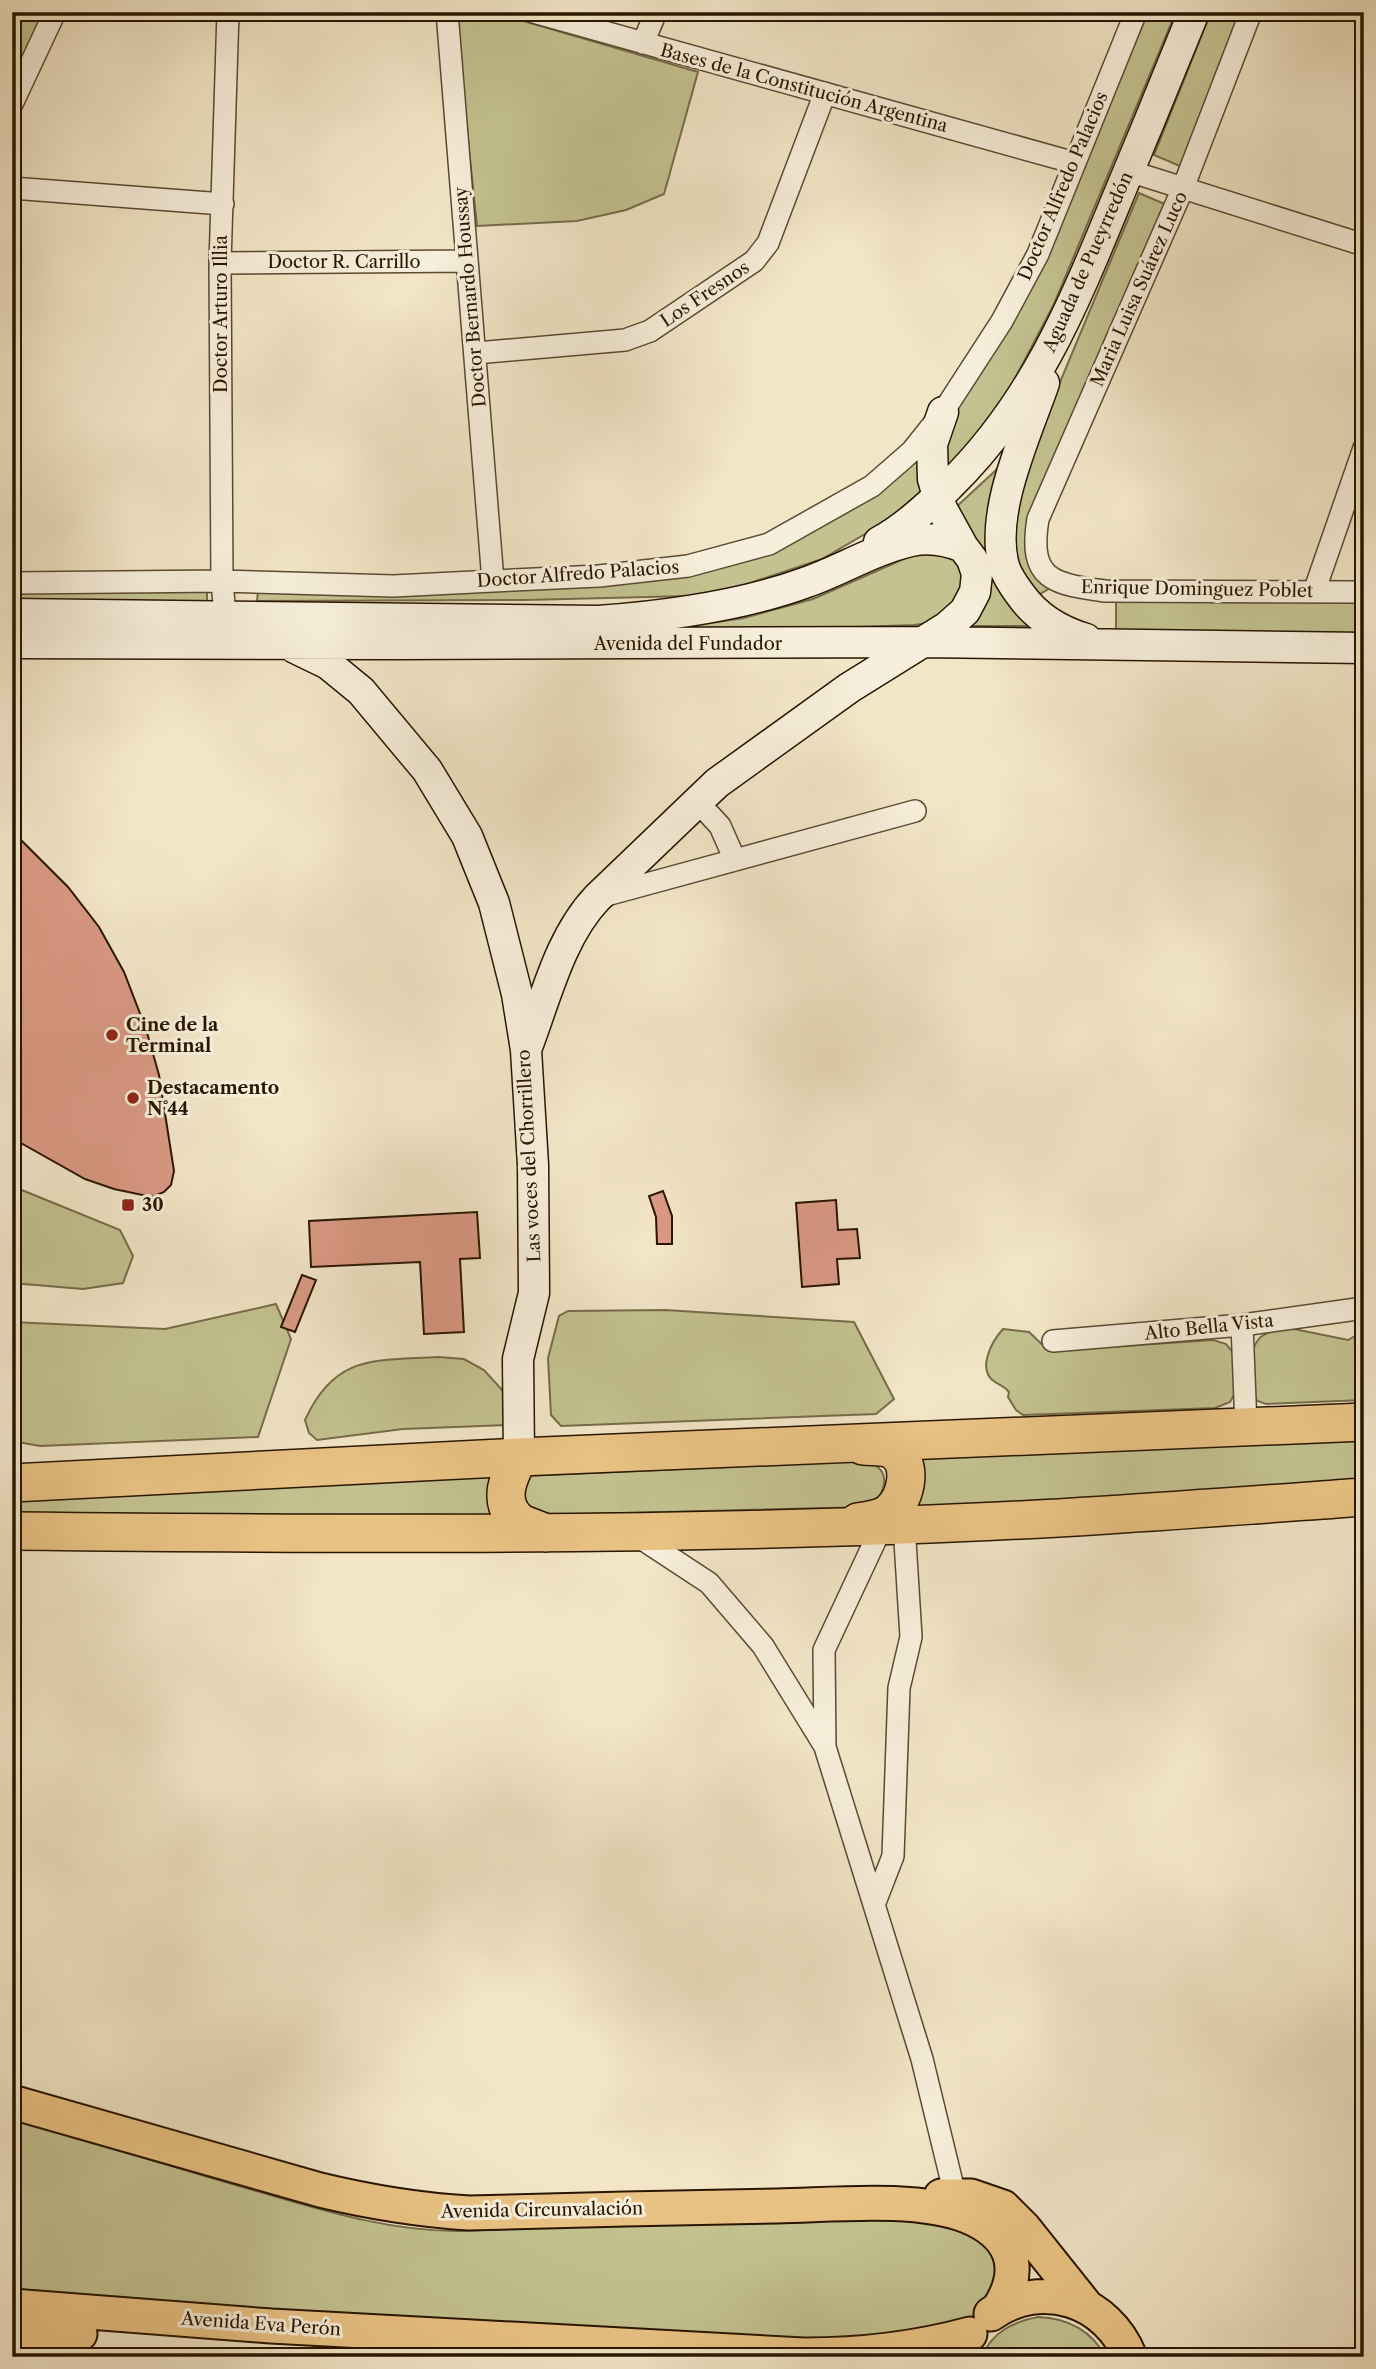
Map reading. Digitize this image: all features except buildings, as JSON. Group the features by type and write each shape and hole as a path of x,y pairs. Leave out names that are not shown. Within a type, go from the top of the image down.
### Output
{"highway":[{"path":"12,1483 519,1457 1364,1422"},
{"path":"823,1528 867,1521 890,1512 907,1480 900,1457 891,1449 841,1444"},
{"path":"519,1457 507,1478 508,1506 516,1520 546,1533"},
{"path":"12,1463 26,1468 225,1471"},
{"path":"12,1531 546,1533 823,1528 1094,1517 1364,1497"},
{"path":"12,1548 290,1533"}],"main road":[{"name":"Aguada de Pueyrredón","path":"805,583 893,535 938,497 967,469 999,431 1029,388 1065,323 1195,12"},
{"path":"1065,323 1007,491 1001,516 1000,539 1004,568 1027,605 1066,633 1106,645"},
{"path":"526,1050 565,947 585,911 597,898 696,800 717,783 849,688 947,627 965,611 975,593 977,574 972,559 950,525 933,479 932,444 943,412"},
{"path":"805,583 911,541 949,541 963,547"},
{"name":"Avenida del Fundador","path":"12,614 598,621 688,611 805,583"},
{"name":"Avenida del Fundador","path":"12,643 287,645 925,642 1364,648"},
{"name":"Las voces del Chorrillero","path":"287,645 328,664 362,691 427,769 467,836 494,902 517,994 526,1050 533,1164 534,1293 518,1359 519,1457"},
{"name":"Avenida Circunvalación","path":"12,2102 320,2190 419,2210 469,2213 876,2204 955,2195 971,2196 1003,2207 1099,2316"},
{"name":"Avenida Circunvalación","path":"876,2204 950,2211 968,2217 998,2236 1008,2248 1013,2273 1010,2290 999,2308"},
{"path":"964,2345 984,2318 999,2308 1016,2300 1052,2296 1099,2316 1157,2357"},
{"name":"Avenida Eva Perón","path":"12,2306 284,2327 804,2355 842,2355 964,2345"},
{"path":"1099,2316 1121,2338 1130,2357"},
{"name":"Avenida Eva Perón","path":"12,2330 432,2357"}],"street":[{"path":"12,104 55,12"},
{"name":"Doctor Arturo Illia","path":"225,616 222,581 220,263 228,12"},
{"name":"Doctor Bernardo Houssay","path":"447,12 493,581"},
{"name":"Bases de la Constitución Argentina","path":"533,12 1075,163"},
{"path":"643,43 656,12"},
{"name":"Doctor Alfredo Palacios","path":"12,583 222,581 394,586 599,576 688,566 769,544 873,486 912,451 943,412 1002,321 1038,254 1136,12"},
{"name":"Maria Luisa Suárez Luco","path":"1039,565 1034,541 1038,519 1183,188 1251,12"},
{"name":"Los Fresnos","path":"476,353 625,340 650,331 754,261 768,243 825,93"},
{"path":"1129,171 1364,245"},
{"path":"12,188 223,204"},
{"name":"Doctor R. Carrillo","path":"220,263 467,261"},
{"path":"1314,592 1364,448"},
{"name":"Enrique Dominguez Poblet","path":"1039,565 1055,582 1105,591 1364,592"},
{"path":"696,800 720,826 735,860"},
{"path":"597,898 915,811"},
{"name":"Alto Bella Vista","path":"1053,1341 1242,1325 1364,1308"},
{"path":"1242,1325 1246,1426"},
{"path":"825,1746 824,1650 893,1526"},
{"path":"874,1905 893,1856 899,1688 911,1637 893,1526"},
{"path":"631,1532 709,1583 763,1646 825,1746 922,2059 955,2195"}],"shaded area":[{"path":"12,12 43,12 12,81"},
{"path":"458,12 493,12 698,72 664,194 626,210 577,221 477,226 455,15"},
{"path":"1148,12 1176,12 1054,304 1010,388 982,432 939,478 949,423 1039,269"},
{"path":"1211,12 1244,12 1182,167 1154,155"},
{"path":"1139,193 1167,205 1033,513 1050,588 1030,600 1011,557 1017,497 1035,442"},
{"path":"1019,439 995,515 1042,626 971,626 983,606 955,508 995,471"},
{"path":"924,450 926,488 884,523 822,559 738,587 689,596 525,600 257,601 258,591 767,553 811,532 873,494"},
{"path":"931,547 963,560 966,597 927,623 915,625 698,632 12,628 696,625 744,618 813,599"},
{"path":"12,590 207,590 207,601 12,601"},
{"path":"1116,600 1364,601 1364,639 1116,637"},
{"path":"12,1186 120,1230 133,1256 123,1283 83,1289 12,1283"},
{"path":"276,1304 291,1339 258,1437 40,1446 12,1441 12,1322 165,1329"},
{"path":"665,1310 854,1322 894,1399 876,1414 561,1426 551,1415 548,1358 559,1316 568,1311"},
{"path":"1289,1328 1348,1340 1364,1331 1364,1400 1266,1404 1255,1399 1250,1373 1254,1347 1265,1334"},
{"path":"1003,1329 1029,1332 1049,1351 1213,1340 1226,1344 1236,1356 1238,1388 1230,1402 1215,1408 1023,1415 1016,1410 1008,1397 1009,1392 989,1377 987,1370 986,1363 991,1348"},
{"path":"438,1357 464,1359 484,1370 503,1391 510,1410 507,1425 403,1429 317,1440 309,1433 305,1420 329,1383 343,1372 376,1361"},
{"path":"1364,1432 1364,1488 910,1516 910,1449"},
{"path":"861,1461 878,1467 884,1480 880,1494 867,1507 545,1515 529,1511 516,1486 523,1476"},
{"path":"499,1467 505,1523 12,1521 12,1493"},
{"path":"12,2118 305,2205 382,2224 462,2231 876,2212 968,2224 1009,2266 976,2316 948,2328 897,2341 620,2337 12,2291"},
{"path":"1038,2317 1059,2320 1078,2327 1106,2357 981,2357 991,2341 1004,2330"}],"place":[{"name":"Cine de la Terminal","path":"112,1035"},
{"name":"Destacamento N°44","path":"133,1098"},
{"name":"30","path":"128,1205"}]}
